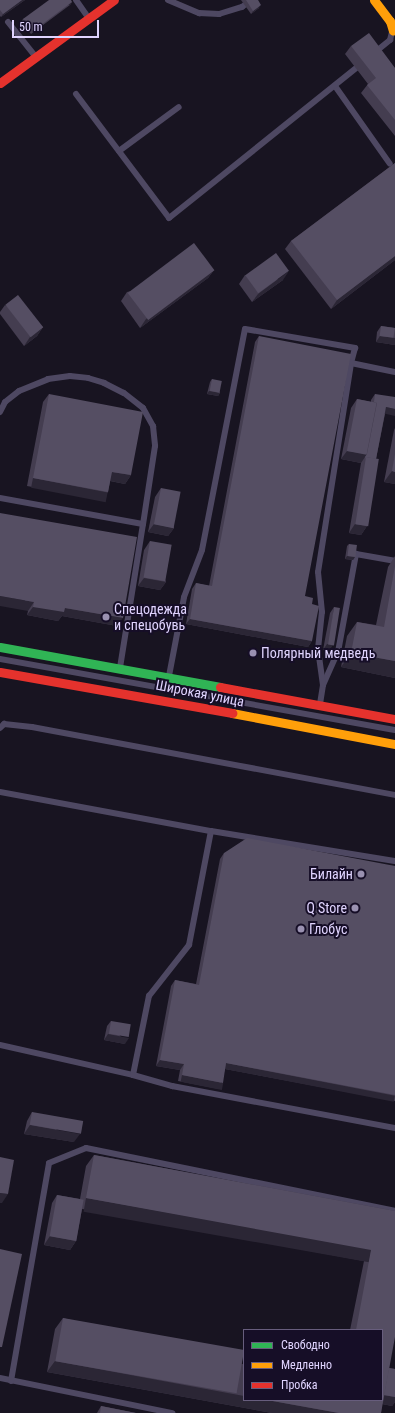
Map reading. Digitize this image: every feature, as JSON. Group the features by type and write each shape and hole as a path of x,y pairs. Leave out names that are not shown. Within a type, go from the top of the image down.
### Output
{"main road":[{"path":"0,83 114,0"},
{"path":"374,0 390,21 394,32"},
{"name":"Широкая улица","path":"0,647 395,719"},
{"name":"Широкая улица","path":"0,672 149,697 395,744"}],"lane":[{"path":"76,0 89,18"},
{"path":"168,0 198,13 219,14 242,7 251,0"},
{"path":"8,22 36,57"},
{"path":"373,54 390,40 394,32"},
{"path":"76,94 169,218 356,68"},
{"path":"335,86 390,164"},
{"path":"119,151 179,107"},
{"path":"169,677 184,597 202,550 245,329 355,348 351,363 318,572 322,612 318,649 323,685"},
{"path":"351,363 395,372"},
{"path":"0,412 5,402 19,391 48,379 70,376 88,378 104,383 124,393 143,408 153,426 155,446 120,668"},
{"path":"0,498 143,524"},
{"path":"320,705 323,685 338,652 356,554 395,561"},
{"name":"Широкая улица","path":"0,659 395,730"},
{"path":"0,728 4,724 32,727 395,795"},
{"path":"0,792 212,831 395,861"},
{"path":"133,1075 149,996 189,945 212,831"},
{"path":"0,1045 133,1075 172,1086 395,1128"},
{"path":"11,1381 49,1163 86,1148 395,1210"},
{"path":"0,1378 172,1413"}],"building":[{"path":"0,0 22,0 3,14 0,10"},
{"path":"49,0 71,0 72,2 33,31 23,19"},
{"path":"246,0 258,0 261,5 253,11"},
{"path":"369,33 395,68 395,120 367,85 376,78 351,46"},
{"path":"395,163 395,256 337,300 291,241"},
{"path":"194,243 214,270 148,320 128,293"},
{"path":"276,253 289,271 258,293 245,275"},
{"path":"18,295 43,327 31,337 5,305"},
{"path":"381,326 395,328 393,338 380,336"},
{"path":"259,336 351,354 305,596 313,598 312,604 319,606 312,641 190,619 196,583 212,586"},
{"path":"212,379 222,381 220,393 210,391"},
{"path":"49,394 143,412 131,475 112,472 108,492 33,478"},
{"path":"375,394 395,397 395,409 386,407 376,459 366,457 365,459 377,403 374,402"},
{"path":"357,399 377,403 367,455 347,451"},
{"path":"395,454 395,472 392,471"},
{"path":"366,457 379,459 368,526 355,524"},
{"path":"161,488 181,492 174,528 154,524"},
{"path":"0,513 137,537 123,618 65,608 64,612 33,607 34,602 0,596"},
{"path":"150,541 172,545 165,581 144,577"},
{"path":"349,544 357,545 355,557 348,556"},
{"path":"395,566 395,661 351,653 357,622 384,627"},
{"path":"334,607 340,608 334,645 328,645"},
{"name":"Глобус","path":"247,838 395,866 395,1095 226,1063 223,1083 182,1075 184,1064 160,1060 175,980 199,985 224,853"},
{"path":"111,1021 131,1024 129,1037 109,1034"},
{"path":"32,1112 83,1121 81,1134 30,1125"},
{"path":"94,1155 395,1211 395,1337 381,1413 339,1413 273,1401 383,1401 383,1329 356,1329 371,1250 86,1198"},
{"path":"0,1157 14,1160 8,1194 0,1193"},
{"path":"57,1195 84,1200 76,1241 50,1236"},
{"path":"0,1249 22,1254 2,1347 0,1347"},
{"path":"63,1318 243,1350 237,1393 55,1361"},
{"path":"389,1368 395,1369 395,1397 384,1395"},
{"path":"101,1406 136,1413 100,1413"}],"traffic: fast":[{"path":"0,647 220,687"}],"traffic: slow":[{"path":"374,0 390,21 393,31"},
{"path":"232,713 395,744"}],"traffic: jam":[{"path":"0,83 114,0"},
{"path":"0,672 232,713"},
{"path":"220,687 395,719"}],"place":[{"name":"Спецодежда и спецобувь","path":"106,617"},
{"name":"Полярный медведь","path":"253,653"},
{"name":"Билайн","path":"361,874"},
{"name":"Q Store","path":"355,908"},
{"name":"Глобус","path":"301,929"}]}
